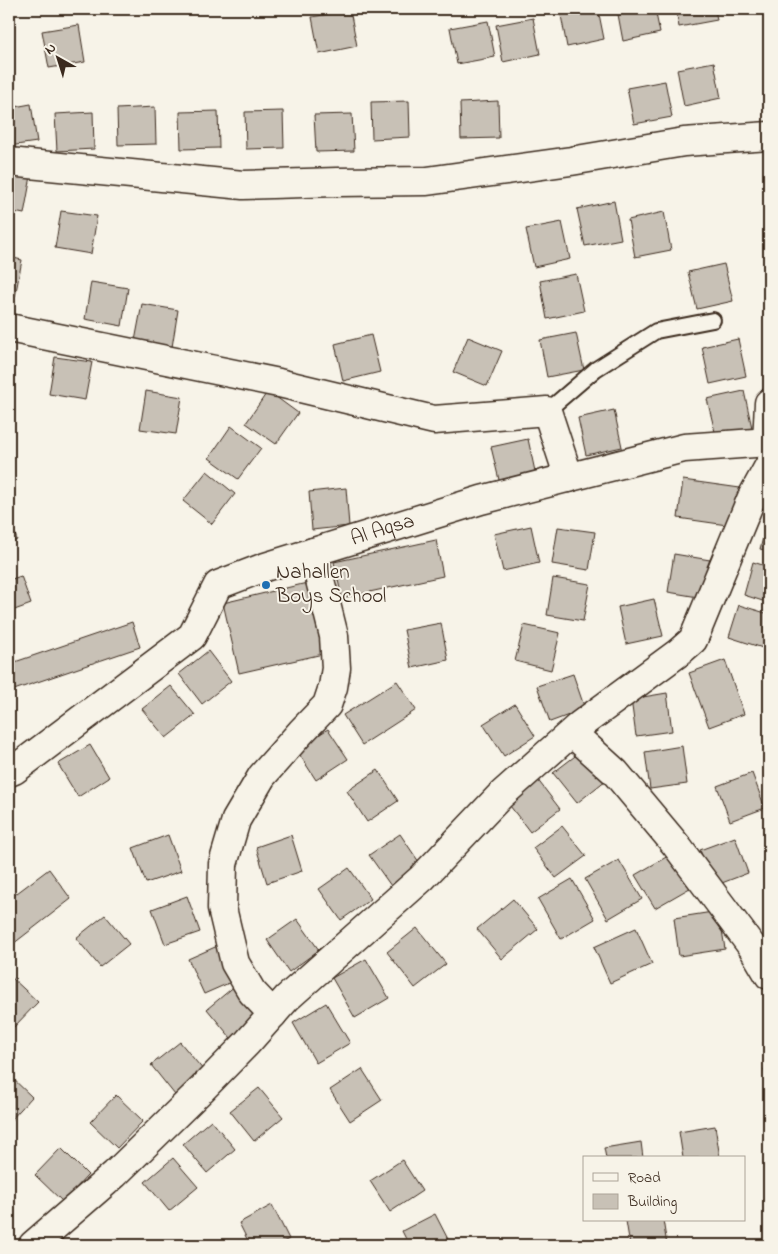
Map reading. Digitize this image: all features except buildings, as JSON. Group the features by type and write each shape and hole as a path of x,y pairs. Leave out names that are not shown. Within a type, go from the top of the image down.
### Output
{"street":[{"path":"9,162 243,186 427,181 571,161 684,142 769,136"},
{"path":"9,328 279,383 434,420 547,411 569,478"},
{"path":"33,1245 115,1174 247,1043 287,998 422,878 500,796 580,725 693,640 752,497 768,450 769,403"},
{"name":"Al Aqsa","path":"9,772 192,636 218,585 265,567 481,500 684,448 768,450"},
{"path":"272,1014 252,992 235,963 222,908 223,864 236,820 262,776 327,705 333,687 336,668 334,636 313,552"},
{"path":"572,733 614,772 676,845 753,948 769,975"}],"lane":[{"path":"547,411 596,369 656,332 713,320"}],"place":[{"name":"Nahallen Boys School","path":"266,585"}]}
